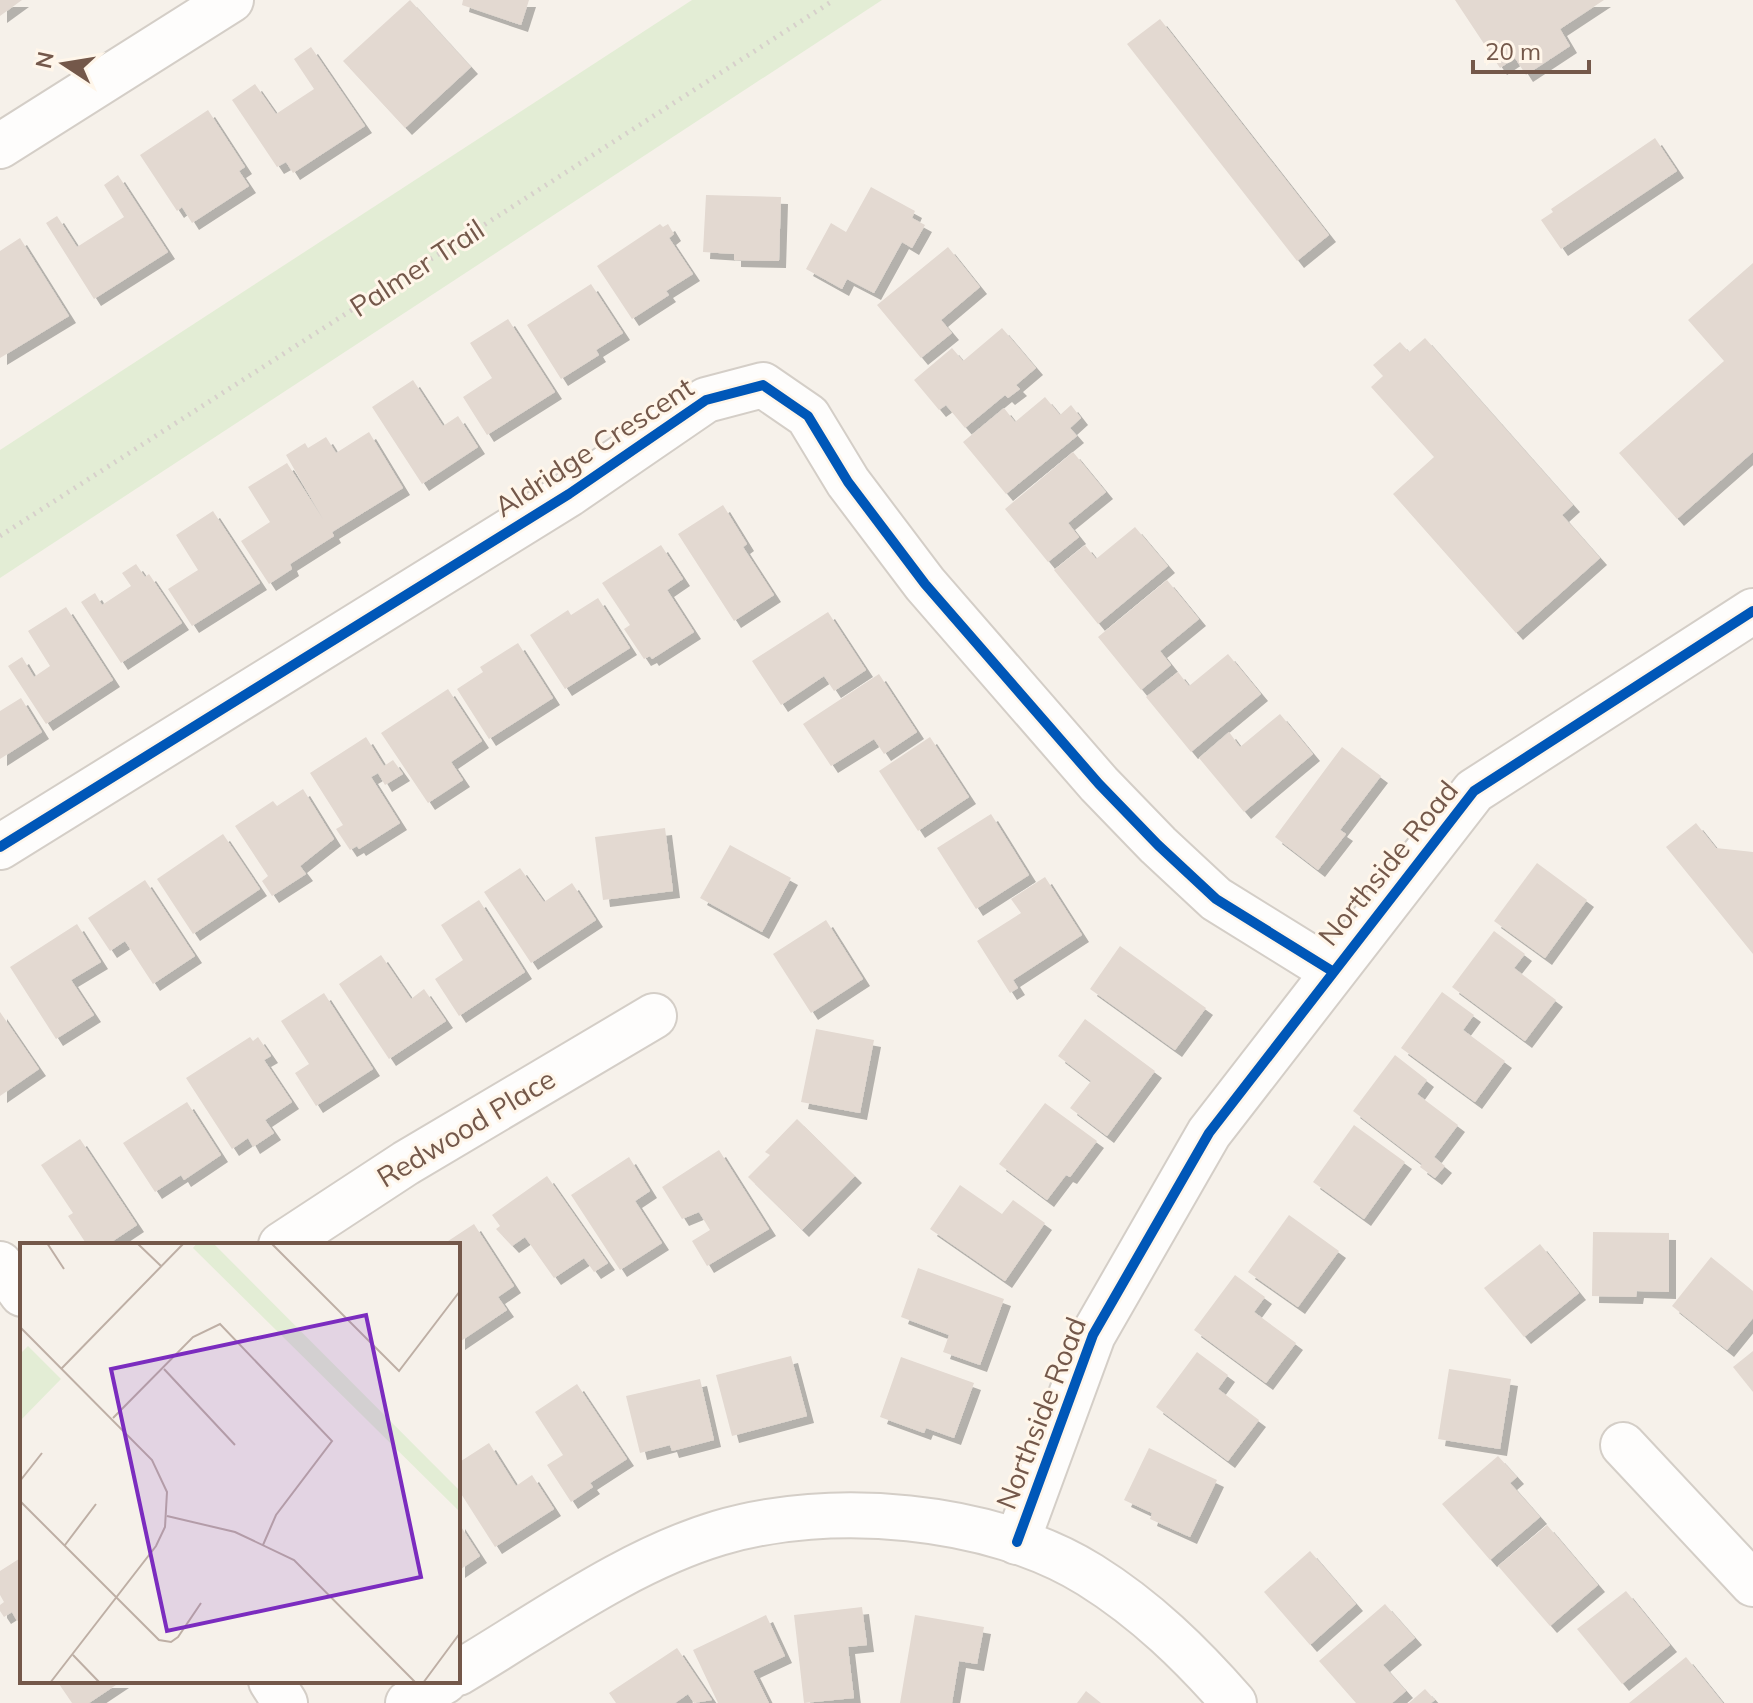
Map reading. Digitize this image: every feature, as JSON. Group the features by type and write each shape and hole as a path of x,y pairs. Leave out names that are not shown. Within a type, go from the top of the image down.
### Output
{"street":[{"path":"0,146 231,0"},
{"name":"Aldridge Crescent","path":"0,847 555,502 706,400 763,385 808,416 848,482 925,584 1099,784 1158,845 1216,899 1332,971"},
{"name":"Northside Road","path":"1017,1542 1093,1335 1209,1133 1474,791 1753,611"},
{"name":"Redwood Place","path":"284,1243 406,1163 654,1016"},
{"path":"0,1264 20,1291"},
{"path":"1623,1445 1753,1584"},
{"path":"460,1672 636,1567 719,1533 780,1520 867,1513 964,1527 1017,1542 1088,1573 1151,1618 1234,1703"},
{"path":"272,1683 285,1703"},
{"path":"408,1703 442,1683"}],"green space":[{"path":"692,0 882,0 0,578 0,450"}],"building":[{"path":"0,0 22,0 0,16"},
{"path":"410,0 471,67 405,128 343,61"},
{"path":"463,0 529,0 521,25 462,5"},
{"path":"1455,0 1604,0 1560,29 1570,46 1526,75 1515,58 1500,68"},
{"path":"1160,19 1329,235 1297,261 1127,44"},
{"path":"311,47 365,126 293,173 286,162 277,167 232,100 255,84 276,114 314,89 294,59"},
{"path":"208,110 245,167 239,171 249,186 192,223 182,207 177,211 140,155"},
{"path":"1655,138 1677,171 1561,249 1541,220 1553,212 1551,209"},
{"path":"118,175 168,252 94,299 46,223 57,216 77,247 124,217 104,185"},
{"path":"871,187 915,211 912,218 925,225 912,248 902,242 874,293 847,279 842,289 806,269 831,223 846,232"},
{"path":"706,195 781,197 779,261 734,260 734,254 703,252"},
{"path":"660,224 663,227 668,224 674,234 669,238 693,274 666,291 669,295 632,319 597,266"},
{"path":"20,238 69,316 0,358 0,251"},
{"path":"948,247 980,287 941,320 952,333 921,358 877,305"},
{"path":"1753,263 1753,452 1677,519 1619,453 1724,361 1688,320"},
{"path":"591,284 623,333 596,350 599,355 561,379 527,325"},
{"path":"508,319 555,392 487,435 463,397 492,378 470,343"},
{"path":"1002,328 1036,368 1016,385 1020,389 1008,398 1005,395 965,428 946,405 939,410 914,380 952,348 963,361"},
{"path":"1425,338 1573,505 1562,515 1600,558 1516,633 1393,494 1434,457 1371,387 1383,376 1373,365 1400,342 1409,352"},
{"path":"413,380 443,426 458,416 478,447 422,484 372,407"},
{"path":"1045,397 1060,415 1071,405 1081,418 1070,428 1077,436 1006,494 963,442 1004,408 1015,422"},
{"path":"369,432 403,488 332,532 334,536 290,564 292,569 269,584 241,541 270,522 248,487 287,463 323,519 286,455 305,443 308,448 326,437 336,453"},
{"path":"1073,452 1106,492 1068,523 1079,537 1048,562 1005,509"},
{"path":"723,505 747,544 743,547 774,595 734,621 678,534"},
{"path":"213,511 260,583 192,626 168,589 198,570 176,535"},
{"path":"1135,527 1168,566 1098,624 1054,570 1085,545 1096,559"},
{"path":"661,545 683,579 667,590 694,632 652,659 650,656 644,659 624,629 630,625 602,583"},
{"path":"136,564 145,577 149,574 182,623 121,663 81,602 95,593 102,605 131,586 122,573"},
{"path":"1167,580 1199,619 1160,651 1171,665 1141,690 1098,637"},
{"path":"598,598 630,648 565,689 530,635 568,610 571,615"},
{"path":"66,607 113,680 46,724 8,666 22,657 34,677 50,666 28,631"},
{"path":"828,612 866,670 834,691 824,676 781,705 752,661"},
{"path":"518,643 553,698 489,739 457,689 483,672 480,667"},
{"path":"1228,654 1261,694 1191,752 1146,697 1178,672 1189,686"},
{"path":"879,674 917,732 884,754 874,739 831,766 803,724"},
{"path":"448,689 482,741 451,762 463,780 428,803 381,733"},
{"path":"21,698 42,732 0,759 0,711"},
{"path":"1280,714 1313,754 1244,812 1199,758 1229,732 1240,747"},
{"path":"366,737 384,766 393,760 403,774 385,785 378,773 371,777 400,823 359,849 357,846 350,850 336,829 343,825 310,773"},
{"path":"930,737 969,797 918,831 879,771"},
{"path":"1342,747 1381,776 1340,830 1346,834 1318,870 1275,837"},
{"path":"303,789 334,839 300,866 306,874 272,896 262,881 268,876 235,826 273,801 277,806"},
{"path":"991,814 1029,875 976,909 937,848"},
{"path":"1696,823 1716,848 1753,852 1753,954 1666,847"},
{"path":"665,828 673,891 603,900 595,837"},
{"path":"223,834 260,889 193,934 157,879"},
{"path":"730,845 791,878 762,932 700,898"},
{"path":"1537,863 1587,900 1545,958 1494,921"},
{"path":"520,868 544,902 572,883 596,920 531,963 484,892"},
{"path":"1045,877 1082,935 1013,980 1018,988 1010,993 977,941 1021,913 1011,899"},
{"path":"145,880 195,956 153,984 125,941 110,951 88,918"},
{"path":"479,900 525,972 459,1016 435,979 463,960 441,925"},
{"path":"826,920 863,979 811,1013 773,954"},
{"path":"77,924 101,962 71,980 94,1015 56,1039 10,967"},
{"path":"1494,931 1525,954 1514,968 1556,1000 1525,1041 1452,987"},
{"path":"1120,946 1206,1008 1175,1050 1090,989"},
{"path":"381,955 411,999 424,989 446,1021 389,1059 339,984"},
{"path":"1442,992 1474,1015 1463,1030 1505,1061 1475,1102 1401,1048"},
{"path":"324,993 373,1069 316,1106 295,1073 309,1064 281,1021"},
{"path":"0,1012 39,1069 0,1096"},
{"path":"1085,1019 1155,1071 1107,1136 1070,1108 1091,1081 1058,1056"},
{"path":"816,1029 874,1040 860,1113 801,1102"},
{"path":"250,1037 253,1041 258,1037 271,1056 264,1060 292,1102 265,1120 274,1133 253,1147 248,1138 232,1149 186,1078"},
{"path":"1395,1055 1427,1080 1417,1094 1458,1125 1434,1157 1445,1166 1435,1178 1420,1167 1422,1164 1353,1111"},
{"path":"187,1102 221,1155 184,1180 181,1175 155,1192 123,1143"},
{"path":"1045,1103 1097,1141 1070,1177 1066,1175 1047,1200 999,1164"},
{"path":"797,1119 855,1176 802,1230 748,1177 770,1155 765,1152"},
{"path":"1354,1125 1405,1162 1364,1219 1313,1182"},
{"path":"80,1139 137,1225 110,1243 86,1243 68,1216 73,1213 41,1165"},
{"path":"719,1150 769,1229 707,1266 692,1241 710,1230 699,1212 682,1219 662,1187"},
{"path":"629,1157 650,1191 635,1201 662,1243 620,1270 571,1195"},
{"path":"547,1176 608,1263 594,1272 584,1258 554,1278 525,1237 512,1246 496,1229 500,1226 492,1215"},
{"path":"960,1185 1002,1214 1013,1200 1045,1223 1005,1281 930,1229"},
{"path":"1289,1215 1339,1251 1298,1307 1248,1272"},
{"path":"474,1224 514,1286 498,1297 507,1310 460,1342 460,1243 445,1243"},
{"path":"1593,1232 1669,1233 1669,1292 1637,1291 1636,1297 1592,1296"},
{"path":"1540,1244 1579,1293 1524,1337 1484,1288"},
{"path":"1711,1257 1753,1291 1753,1318 1727,1350 1672,1306"},
{"path":"918,1268 1004,1299 980,1365 943,1352 949,1335 901,1317"},
{"path":"1235,1275 1265,1297 1254,1312 1296,1343 1266,1383 1194,1330"},
{"path":"1753,1351 1753,1392 1733,1367"},
{"path":"1197,1352 1228,1375 1218,1389 1259,1420 1228,1461 1156,1407"},
{"path":"791,1356 807,1416 732,1436 716,1375"},
{"path":"901,1357 974,1383 954,1438 926,1428 924,1433 880,1417"},
{"path":"1449,1369 1511,1379 1500,1449 1438,1439"},
{"path":"700,1379 714,1440 672,1451 670,1445 640,1453 626,1396"},
{"path":"577,1384 627,1459 590,1483 593,1487 571,1502 547,1465 563,1455 535,1412"},
{"path":"489,1443 516,1486 532,1475 554,1509 495,1547 460,1492 460,1462"},
{"path":"1149,1448 1217,1480 1190,1537 1150,1519 1152,1513 1124,1500"},
{"path":"1498,1456 1517,1477 1510,1483 1540,1517 1490,1560 1442,1504"},
{"path":"460,1525 480,1556 460,1570"},
{"path":"1547,1525 1598,1585 1550,1626 1498,1566"},
{"path":"1310,1551 1356,1604 1310,1645 1264,1592"},
{"path":"20,1558 20,1619 17,1621 12,1612 4,1617 0,1611 0,1605 4,1602 0,1595 0,1571"},
{"path":"1626,1591 1670,1645 1622,1684 1577,1629"},
{"path":"1385,1604 1415,1638 1383,1665 1406,1691 1392,1703 1356,1703 1319,1661"},
{"path":"862,1607 867,1645 848,1647 854,1698 804,1703 794,1615"},
{"path":"766,1615 785,1656 753,1671 769,1703 718,1703 693,1650"},
{"path":"915,1615 984,1627 977,1664 959,1661 952,1703 900,1703"},
{"path":"677,1648 712,1700 694,1703 688,1694 675,1703 616,1703 609,1693"},
{"path":"1686,1657 1723,1703 1629,1703"},
{"path":"58,1683 119,1683 89,1703 72,1703"},
{"path":"1425,1689 1435,1700 1431,1703 1409,1703"},
{"path":"1086,1691 1101,1703 1077,1703"}],"cycle path":[{"path":"0,847 569,494 706,400 763,385 808,416 848,482 925,584 1099,784 1158,845 1216,899 1332,971"},
{"path":"1017,1542 1093,1335 1209,1133 1474,791 1753,611"}]}
